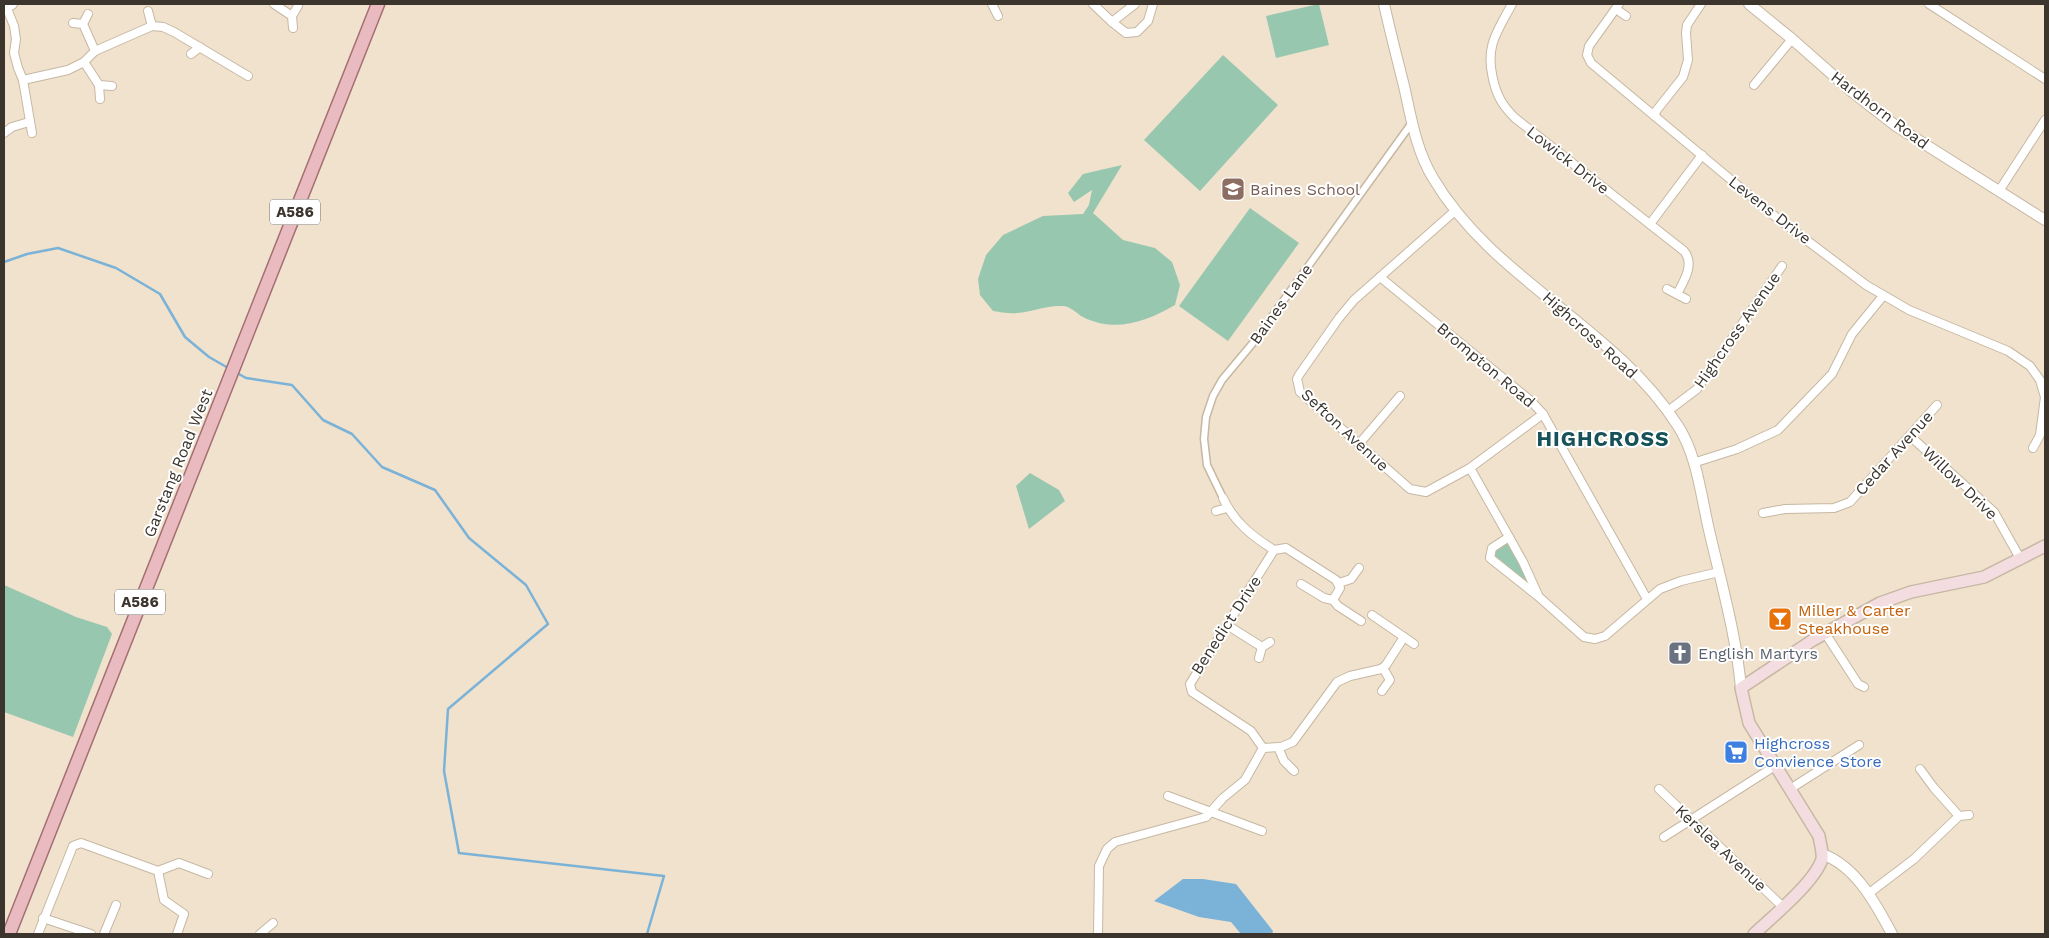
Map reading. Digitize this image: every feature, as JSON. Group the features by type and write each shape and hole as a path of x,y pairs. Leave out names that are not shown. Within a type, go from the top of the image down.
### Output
{"main road":[{"name":"Garstang Road West","path":"9,934 378,4"},
{"path":"1741,688 1825,633 1894,597 1984,577 2021,560 2045,546"},
{"name":"Highcross Road","path":"1741,688 1749,723 1819,836 1822,854"},
{"path":"1754,934 1814,875 1822,854"}],"street":[{"path":"274,4 292,16"},
{"path":"992,4 998,16"},
{"path":"1093,4 1126,33 1138,32 1148,21 1153,4"},
{"path":"1112,22 1135,4"},
{"name":"Highcross Road","path":"1384,4 1411,124 1423,158 1432,176 1456,210 1502,259 1605,343 1640,379 1668,411 1684,436 1694,463 1719,572 1737,654 1741,688"},
{"name":"Lowick Drive","path":"1512,4 1493,40 1489,56 1496,91 1502,104 1516,118 1688,256 1690,264 1677,294"},
{"path":"1655,116 1656,111 1683,77 1688,66 1687,25 1700,4"},
{"name":"Hardhorn Road","path":"1748,4 1792,39 1851,91 1896,126 2045,220"},
{"path":"1929,4 2045,79"},
{"path":"7,6 14,26 16,39 14,53 23,80 32,133"},
{"path":"293,28 292,16 298,6"},
{"name":"Levens Drive","path":"1626,16 1617,6 1589,46 1586,55 1591,64 1702,154 1772,214 1882,296 1923,317 2008,351 2023,360 2037,373 2045,397 2040,435 2033,448"},
{"path":"148,11 152,26"},
{"path":"83,24 88,14"},
{"path":"73,23 83,24"},
{"path":"83,24 95,50"},
{"path":"23,80 68,70 84,62 95,50 152,26 163,27 174,32 248,76"},
{"path":"1754,85 1792,39"},
{"path":"191,54 200,47"},
{"path":"84,62 99,85 100,99"},
{"path":"99,85 112,86"},
{"path":"1998,191 2045,120"},
{"path":"4,133 12,127 29,122"},
{"name":"Baines Lane","path":"1223,498 1209,470 1204,439 1206,417 1213,395 1222,380 1252,344 1411,124"},
{"path":"1650,224 1702,154"},
{"name":"Sefton Avenue","path":"1456,210 1345,309 1297,379 1300,392 1415,492 1426,492 1470,468 1543,414"},
{"name":"Highcross Avenue","path":"1668,411 1697,389 1782,266"},
{"name":"Brompton Road","path":"1380,277 1531,401 1543,414 1647,599"},
{"path":"1667,289 1686,299"},
{"path":"1694,463 1737,448 1778,430 1832,374 1852,334 1882,296"},
{"path":"1359,444 1400,396"},
{"name":"Cedar Avenue","path":"1762,513 1785,509 1834,508 1846,504 1937,405"},
{"name":"Willow Drive","path":"1910,436 1994,512 2021,560"},
{"path":"1470,468 1530,576 1539,597"},
{"path":"1223,498 1243,528 1274,550 1286,548 1339,584"},
{"path":"1216,511 1228,508"},
{"path":"1509,537 1492,548 1490,558 1539,597 1584,637 1595,639 1605,636 1660,589 1719,572"},
{"name":"Benedict Drive","path":"1264,748 1254,733 1192,692 1190,680 1228,625 1274,550"},
{"path":"1339,584 1351,579 1359,568"},
{"path":"1301,584 1324,598 1333,600 1338,606 1361,621"},
{"path":"1333,600 1339,591 1339,584"},
{"path":"1372,615 1414,644"},
{"path":"1228,625 1262,647"},
{"path":"1825,633 1858,684 1864,687"},
{"path":"1098,934 1099,866 1107,849 1115,842 1200,819 1211,812 1223,798 1245,780 1264,748 1287,745 1296,739 1330,689 1337,682 1350,676 1383,668 1404,637"},
{"path":"1260,658 1262,647 1270,642"},
{"path":"1382,692 1390,680 1383,668"},
{"path":"1790,789 1859,746"},
{"path":"1278,747 1284,761 1294,771"},
{"path":"1664,837 1775,766"},
{"path":"1920,769 1959,816"},
{"name":"Kerslea Avenue","path":"1659,789 1783,907"},
{"path":"1168,796 1262,831"},
{"path":"1868,894 1914,859 1959,816 1969,815"},
{"path":"38,934 73,846 78,844 158,870 179,863 208,874"},
{"path":"1822,854 1843,865 1868,894 1892,934"},
{"path":"158,870 164,900 184,914 177,934"},
{"path":"104,934 116,905"},
{"path":"43,918 91,934"},
{"path":"263,933 273,923"}],"green space":[{"path":"1319,4 1329,45 1276,58 1266,16"},
{"path":"1223,55 1278,105 1200,191 1144,140"},
{"path":"1122,165 1093,213 1123,240 1155,248 1172,262 1180,285 1175,305 1153,316 1118,325 1095,322 1063,306 1014,313 993,311 980,295 978,279 986,255 1003,235 1043,216 1083,214 1089,205 1092,190 1074,202 1068,193 1083,174"},
{"path":"1250,208 1299,243 1228,341 1179,306"},
{"path":"1030,473 1059,490 1065,501 1029,529 1016,486"},
{"path":"1509,537 1539,597 1490,558 1492,548"},
{"path":"4,585 76,617 107,627 112,634 73,737 4,712"}],"water":[{"path":"1183,879 1203,879 1236,884 1273,931 1272,934 1241,934 1231,922 1199,917 1154,901"}],"waterway":[{"path":"4,262 27,254 58,248 116,268 160,294 185,337 209,357 230,369"},
{"path":"237,373 246,378 292,385 323,420 352,434 382,467 435,490 469,538 526,585 548,624 448,709 444,771 459,853 664,876 647,934"}],"place":[{"name":"Baines School","path":"1233,189"},
{"name":"Miller & Carter Steakhouse","path":"1780,619"},
{"name":"English Martyrs","path":"1680,653"},
{"name":"Highcross Convience Store","path":"1736,752"}],"district":[{"name":"HIGHCROSS","path":"1603,438"}]}
